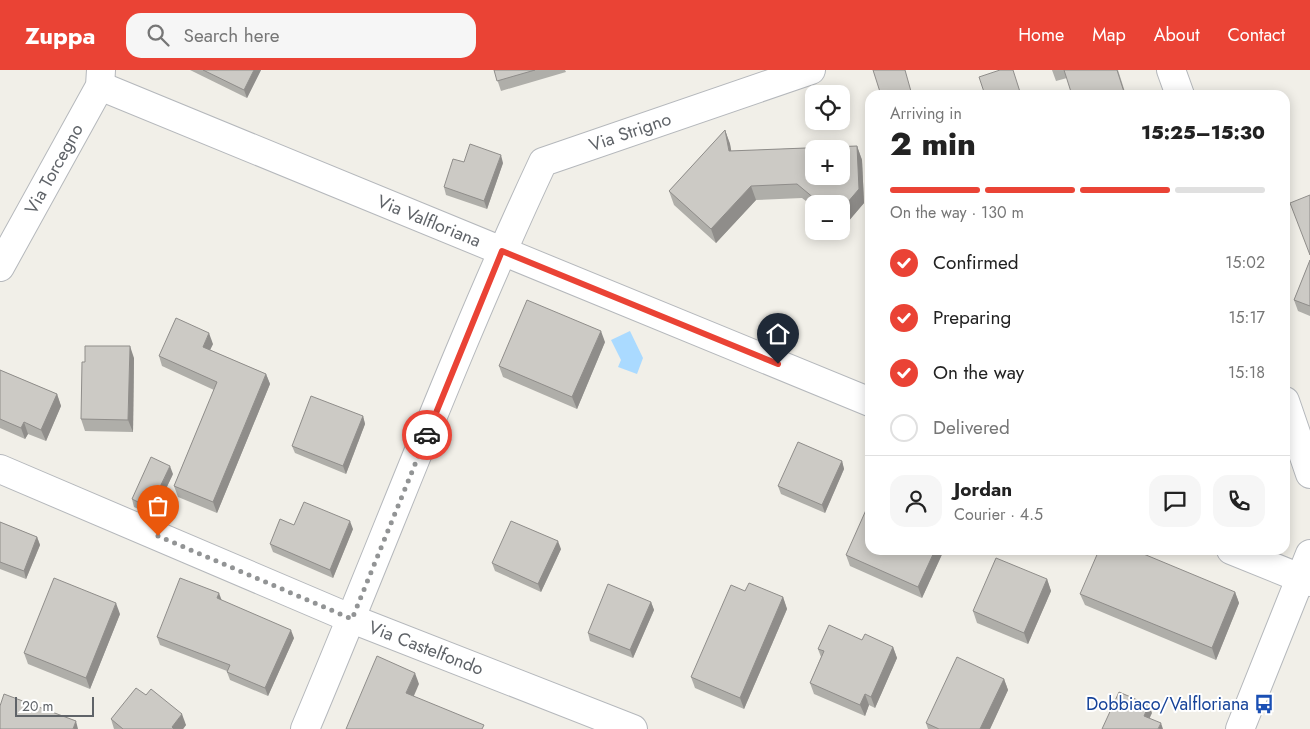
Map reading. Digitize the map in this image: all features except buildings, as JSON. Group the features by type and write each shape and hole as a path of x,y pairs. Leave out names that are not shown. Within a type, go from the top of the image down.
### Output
{"street":[{"name":"Via Strigno","path":"305,729 352,619 502,251 543,162 811,70"},
{"path":"1171,70 1178,90"},
{"name":"Via Valfloriana","path":"100,78 502,251 865,400"},
{"name":"Via Torcegno","path":"0,266 100,78"},
{"path":"1290,416 1310,474"},
{"name":"Via Castelfondo","path":"0,469 352,619 633,729"},
{"path":"1240,729 1307,572 1248,555"}],"water":[{"path":"630,331 643,358 637,374 618,367 621,360 611,340"}],"way so far":[{"path":"158,536 352,619 427,435"}],"place":[{"name":"Dobbiaco/Valfloriana","path":"1264,704"}],"route":[{"path":"427,435 502,251 778,364"}]}
